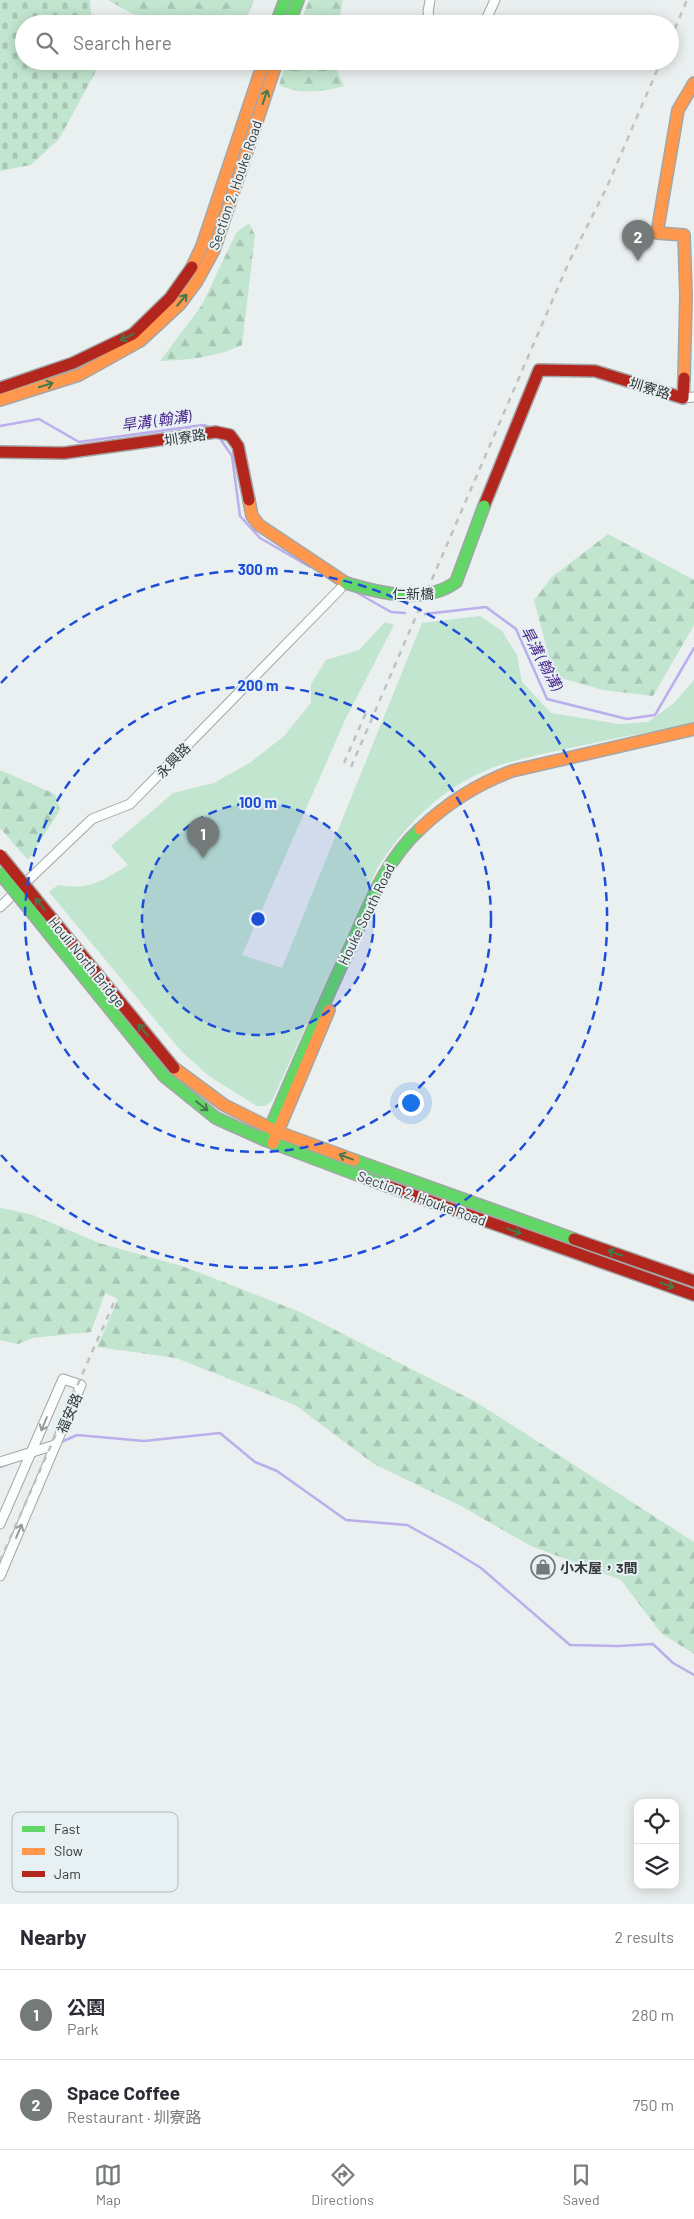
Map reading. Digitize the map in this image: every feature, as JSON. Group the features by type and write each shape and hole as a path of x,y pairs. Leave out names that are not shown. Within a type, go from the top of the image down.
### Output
{"street":[{"path":"279,15 285,0"},
{"path":"292,15 298,0"},
{"path":"429,15 430,0"},
{"path":"488,15 495,0"},
{"name":"Section 2, Houke Road","path":"0,388 73,363 134,334 170,298 191,269 202,246 261,70"},
{"name":"Section 2, Houke Road","path":"0,400 79,376 140,341 180,304 197,281 214,250 274,70"},
{"name":"圳寮路","path":"484,506 539,370 595,371 688,397 686,277 689,235 657,233 678,110 694,83"},
{"name":"圳寮路","path":"0,452 71,452 120,447 216,432 230,435 238,446 252,516 259,525 346,583"},
{"name":"仁新橋","path":"346,583 368,590 393,594 442,593 456,582 484,506"},
{"name":"永興路","path":"0,907 92,819 130,804 346,583"},
{"name":"Houke South Road","path":"269,1142 385,871 403,844 416,831 449,803 485,781 512,771 694,729"},
{"name":"Houke South Road","path":"321,1019 390,875 421,837 459,804 489,787 514,777 694,735"},
{"name":"Houli North Bridge","path":"0,856 174,1068"},
{"name":"Houli North Bridge","path":"0,873 164,1076"},
{"name":"Section 2, Houke Road","path":"174,1068 224,1105 274,1130 542,1228 694,1281"},
{"name":"Section 2, Houke Road","path":"164,1076 216,1118 269,1142 694,1295"},
{"path":"539,1240 542,1228"},
{"name":"福安路","path":"0,1524 63,1379 82,1385 0,1576"},
{"path":"0,1462 55,1445"}],"green space":[{"path":"0,0 90,0 91,15 15,15 15,70 96,71 59,139 31,165 0,171"},
{"path":"108,0 254,0 248,15 134,15"},
{"path":"309,0 343,0 340,15 303,15"},
{"path":"284,70 336,70 344,86 328,90 303,91 279,85"},
{"path":"249,223 255,235 242,345 202,357 160,361 202,305 236,233"},
{"path":"608,534 694,580 694,625 653,696 603,690 554,676 534,600 552,577"},
{"path":"480,616 502,631 517,655 522,682 551,713 619,724 648,722 674,703 694,680 694,724 585,745 500,765 462,782 430,806 401,835 377,869 272,1101 265,1106 257,1106 209,1076 181,1051 49,892 58,885 78,887 95,883 128,865 111,846 173,793 214,783 251,762 284,736 311,703 311,684 326,660 359,650 385,622 394,625 345,720 242,955 282,968 422,623"},
{"path":"0,770 55,794 60,810 28,860 0,828"},
{"path":"0,1208 30,1214 102,1244 182,1266 300,1312 476,1402 694,1542 694,1654 661,1633 621,1580 531,1546 459,1505 374,1464 295,1405 176,1358 97,1347 118,1299 105,1293 91,1332 32,1338 18,1344 0,1340"}],"waterway":[{"name":"旱溝 (翰溝)","path":"0,426 39,419 79,442 203,425 213,428"},
{"name":"旱溝 (翰溝)","path":"219,437 232,456 240,516 260,538 310,567"},
{"name":"旱溝 (翰溝)","path":"354,591 391,612 405,613"},
{"name":"旱溝 (翰溝)","path":"425,614 486,607 516,629 547,699 627,719 655,715 694,648"},
{"path":"59,1443 77,1435 144,1441 220,1433 255,1462 277,1471 346,1520 407,1525 447,1547 481,1568 570,1645 618,1646 653,1644 673,1663 694,1675"},
{"path":"0,1467 10,1463"}],"railway":[{"path":"679,19 687,0"},
{"path":"351,767 569,262 606,189 657,70"},
{"path":"344,763 368,708"},
{"path":"0,1561 115,1300"}],"traffic: fast":[{"path":"279,15 285,0"},
{"path":"292,15 298,0"},
{"path":"346,583 402,595 417,595 444,589 456,582 484,506"},
{"path":"265,1140 372,898 397,855 420,829"},
{"path":"0,873 164,1076"},
{"path":"164,1076 216,1118 265,1140 387,1186"},
{"path":"354,1160 574,1239"}],"traffic: slow":[{"path":"192,267 202,246 261,70"},
{"path":"0,400 79,375 140,341 180,304 197,281 214,250 274,70"},
{"path":"684,378 686,296 684,235 657,233 678,110 694,83"},
{"path":"249,500 252,516 259,525 346,583"},
{"path":"420,829 463,795 512,771 694,729"},
{"path":"273,1143 329,1010"},
{"path":"174,1068 224,1105 278,1132 354,1160"}],"traffic: jam":[{"path":"0,388 73,363 133,334 170,298 192,267"},
{"path":"484,506 539,370 595,371 683,398 684,378"},
{"path":"0,452 64,453 216,432 230,435 238,446 249,500"},
{"path":"0,855 174,1068"},
{"path":"387,1186 694,1295"},
{"path":"574,1239 694,1281"}],"place":[{"name":"Space Coffee","path":"638,261"},
{"name":"公園","path":"203,858"},
{"name":"小木屋，3間","path":"543,1567"}]}
